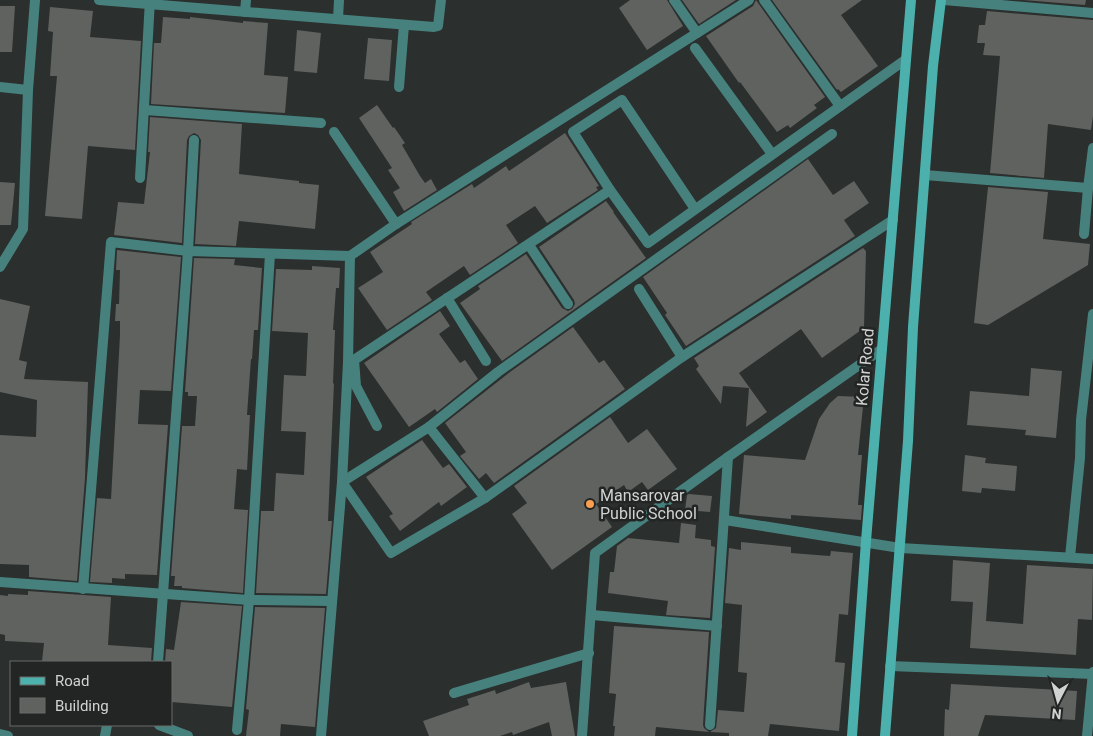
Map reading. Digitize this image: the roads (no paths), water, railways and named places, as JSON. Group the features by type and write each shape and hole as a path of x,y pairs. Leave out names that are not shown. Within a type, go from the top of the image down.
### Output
{"main road":[{"name":"Kolar Road","path":"852,736 866,541 911,0"},
{"path":"885,736 908,442 913,327 933,66 943,0"}],"street":[{"path":"0,267 23,229 28,90 36,0"},
{"path":"99,0 150,2 244,12 434,27 438,26 441,0"},
{"path":"244,12 246,0"},
{"path":"338,19 339,0"},
{"path":"674,0 697,33"},
{"path":"764,0 840,106"},
{"path":"943,0 1093,13 1093,8"},
{"path":"140,178 150,2"},
{"path":"83,589 111,242 188,251 350,256 396,224 744,2"},
{"path":"399,87 404,25"},
{"path":"695,48 772,154"},
{"path":"695,209 622,100 573,132 610,190 648,243 905,60"},
{"path":"0,87 28,90"},
{"path":"145,110 321,123"},
{"path":"334,132 396,224"},
{"path":"342,482 429,427 498,372 832,134"},
{"path":"158,661 188,251 194,140"},
{"path":"1084,234 1093,148"},
{"path":"925,175 1088,188"},
{"path":"377,426 356,386 354,360 610,190"},
{"path":"342,482 391,553 485,498 682,358 893,220"},
{"path":"529,245 568,304"},
{"path":"237,730 248,600 270,254"},
{"path":"321,736 342,482 348,362 350,256"},
{"path":"639,290 682,358"},
{"path":"447,298 486,361"},
{"path":"1070,557 1080,458 1081,420 1093,314"},
{"path":"582,736 595,553 882,349"},
{"path":"1081,420 1093,421"},
{"path":"429,427 485,498"},
{"path":"710,725 728,457"},
{"path":"725,520 866,541 900,548 1093,559"},
{"path":"0,582 248,600 332,601"},
{"path":"592,616 717,626"},
{"path":"454,693 589,653"},
{"path":"890,666 1093,673 1087,736"},
{"path":"162,726 188,736"},
{"path":"0,734 8,736"}],"place":[{"name":"Mansarovar Public School","path":"590,504"}]}
